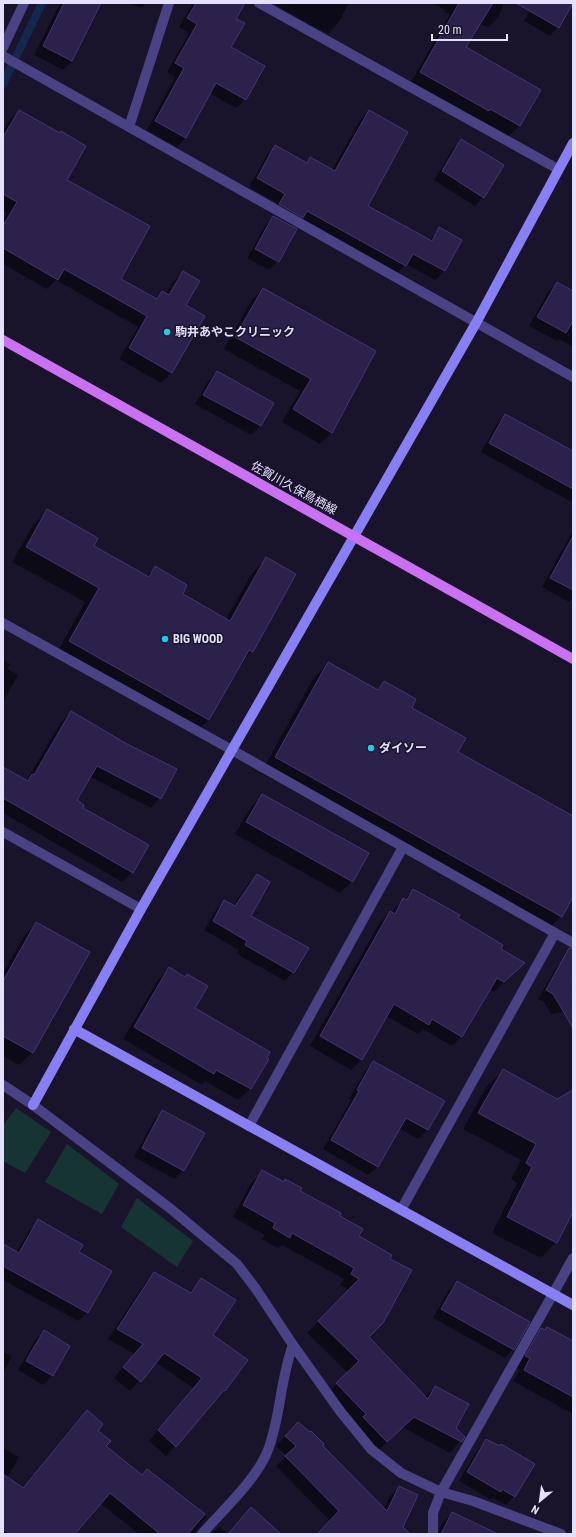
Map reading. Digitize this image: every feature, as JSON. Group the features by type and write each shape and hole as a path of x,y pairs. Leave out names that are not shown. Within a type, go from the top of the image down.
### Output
{"main road":[{"name":"佐賀川久保鳥栖線","path":"3,340 573,659"}],"street":[{"path":"3,48 24,3"},
{"path":"129,127 169,3"},
{"path":"258,3 558,169"},
{"path":"6,57 573,377"},
{"path":"33,1105 141,908 355,537 476,323 573,143"},
{"path":"3,623 232,750 573,943"},
{"path":"3,832 141,908"},
{"path":"249,1126 403,847"},
{"path":"401,1210 555,933"},
{"path":"74,1030 573,1305"},
{"path":"3,1085 33,1105 171,1209 237,1264 256,1289 340,1412 371,1449 402,1473 441,1492 561,1534"},
{"path":"433,1534 433,1514 441,1492 573,1258"},
{"path":"202,1534 256,1473 268,1451 274,1430 287,1361 293,1345"}],"green space":[{"path":"16,1108 51,1132 25,1173 3,1161 3,1126"},
{"path":"67,1144 119,1184 102,1214 45,1182"},
{"path":"137,1198 193,1241 177,1267 121,1227"}],"building":[{"path":"64,3 101,3 72,61 43,46"},
{"path":"196,3 245,3 236,19 245,23 231,47 265,66 246,100 216,83 186,138 155,121 184,68 175,63 197,24 187,18"},
{"path":"459,3 493,3 466,47 541,90 520,126 490,109 489,111 420,72"},
{"path":"516,3 573,3 559,28"},
{"path":"19,110 60,133 61,131 86,146 67,180 150,226 121,279 157,299 162,291 169,295 183,271 200,281 186,305 205,316 172,373 129,348 147,316 64,269 58,280 3,248 3,226 17,202 3,194 3,137"},
{"path":"369,110 408,132 368,206 432,241 439,227 462,240 445,271 413,254 406,266 307,211 303,218 279,204 285,194 257,178 275,145 307,163 310,157 335,171"},
{"path":"461,139 504,165 484,198 442,171"},
{"path":"273,216 297,229 279,262 255,249"},
{"path":"557,282 573,291 573,321 566,333 537,317"},
{"path":"263,288 376,351 332,433 293,409 311,379 235,337"},
{"path":"217,371 274,403 261,426 203,395"},
{"path":"505,414 573,451 573,489 489,443"},
{"name":"BIG WOOD","path":"47,509 98,538 94,546 149,577 155,566 187,585 183,594 230,621 266,557 296,574 253,652 249,650 209,720 69,641 99,588 26,547"},
{"path":"573,536 573,590 550,578"},
{"path":"328,662 378,690 384,681 416,699 412,708 466,738 458,752 573,816 573,897 562,917 275,757"},
{"path":"71,711 127,744 177,769 161,799 97,766 77,800 84,805 83,808 149,845 133,873 3,798 3,767 28,781 32,774 34,775"},
{"path":"262,794 369,853 353,882 246,822"},
{"path":"257,874 270,882 251,916 309,948 294,973 245,945 247,941 213,921 224,900 235,906"},
{"path":"413,889 460,915 458,918 503,945 501,949 525,963 504,982 497,978 462,1037 432,1019 429,1025 394,1004 362,1060 320,1036 390,911 395,914 403,898 407,900"},
{"path":"36,922 90,952 33,1053 3,1036 3,981"},
{"path":"569,948 573,949 573,1028 553,994 546,990"},
{"path":"169,967 185,977 187,974 208,986 195,1008 270,1052 267,1058 269,1059 251,1089 216,1070 214,1074 134,1027"},
{"path":"373,1061 445,1101 428,1130 406,1118 378,1167 331,1140 359,1091 357,1090"},
{"path":"503,1069 557,1099 573,1090 573,1212 557,1243 507,1217 532,1167 526,1163 536,1144 478,1113"},
{"path":"162,1110 205,1133 184,1171 142,1148"},
{"path":"262,1170 284,1182 285,1179 302,1188 300,1191 341,1213 340,1216 363,1229 359,1236 392,1255 390,1259 412,1270 383,1323 369,1337 428,1399 435,1386 469,1404 456,1428 465,1437 462,1442 414,1417 387,1442 363,1417 366,1414 336,1383 359,1361 318,1321 359,1279 351,1274 354,1268 292,1233 290,1238 273,1228 275,1223 243,1205"},
{"path":"38,1219 83,1245 79,1252 112,1271 88,1313 3,1266 3,1244 19,1253"},
{"path":"154,1272 191,1293 201,1278 236,1300 213,1335 248,1360 225,1391 224,1390 176,1447 158,1430 202,1378 164,1353 141,1382 123,1367 143,1344 117,1329"},
{"path":"457,1281 530,1322 514,1350 441,1309"},
{"path":"547,1327 573,1341 573,1397 524,1370 530,1358 525,1356 541,1328 545,1330"},
{"path":"44,1330 70,1346 53,1376 26,1361"},
{"path":"87,1410 103,1424 98,1431 111,1441 106,1446 142,1475 147,1469 205,1514 188,1534 160,1534 110,1493 75,1534 10,1534 3,1529 3,1474 23,1488"},
{"path":"298,1422 310,1432 311,1431 324,1444 323,1446 387,1511 399,1486 418,1495 403,1527 410,1534 317,1534 339,1511 285,1456 296,1446 285,1436"},
{"path":"486,1439 500,1446 501,1444 535,1464 515,1497 502,1489 501,1492 467,1472"},
{"path":"251,1507 281,1534 228,1534"},
{"path":"452,1512 498,1534 441,1534"}],"waterway":[{"path":"3,84 42,3"}],"place":[{"name":"駒井あやこクリニック","path":"167,332"},
{"name":"BIG WOOD","path":"165,639"},
{"name":"ダイソー","path":"371,748"}]}
